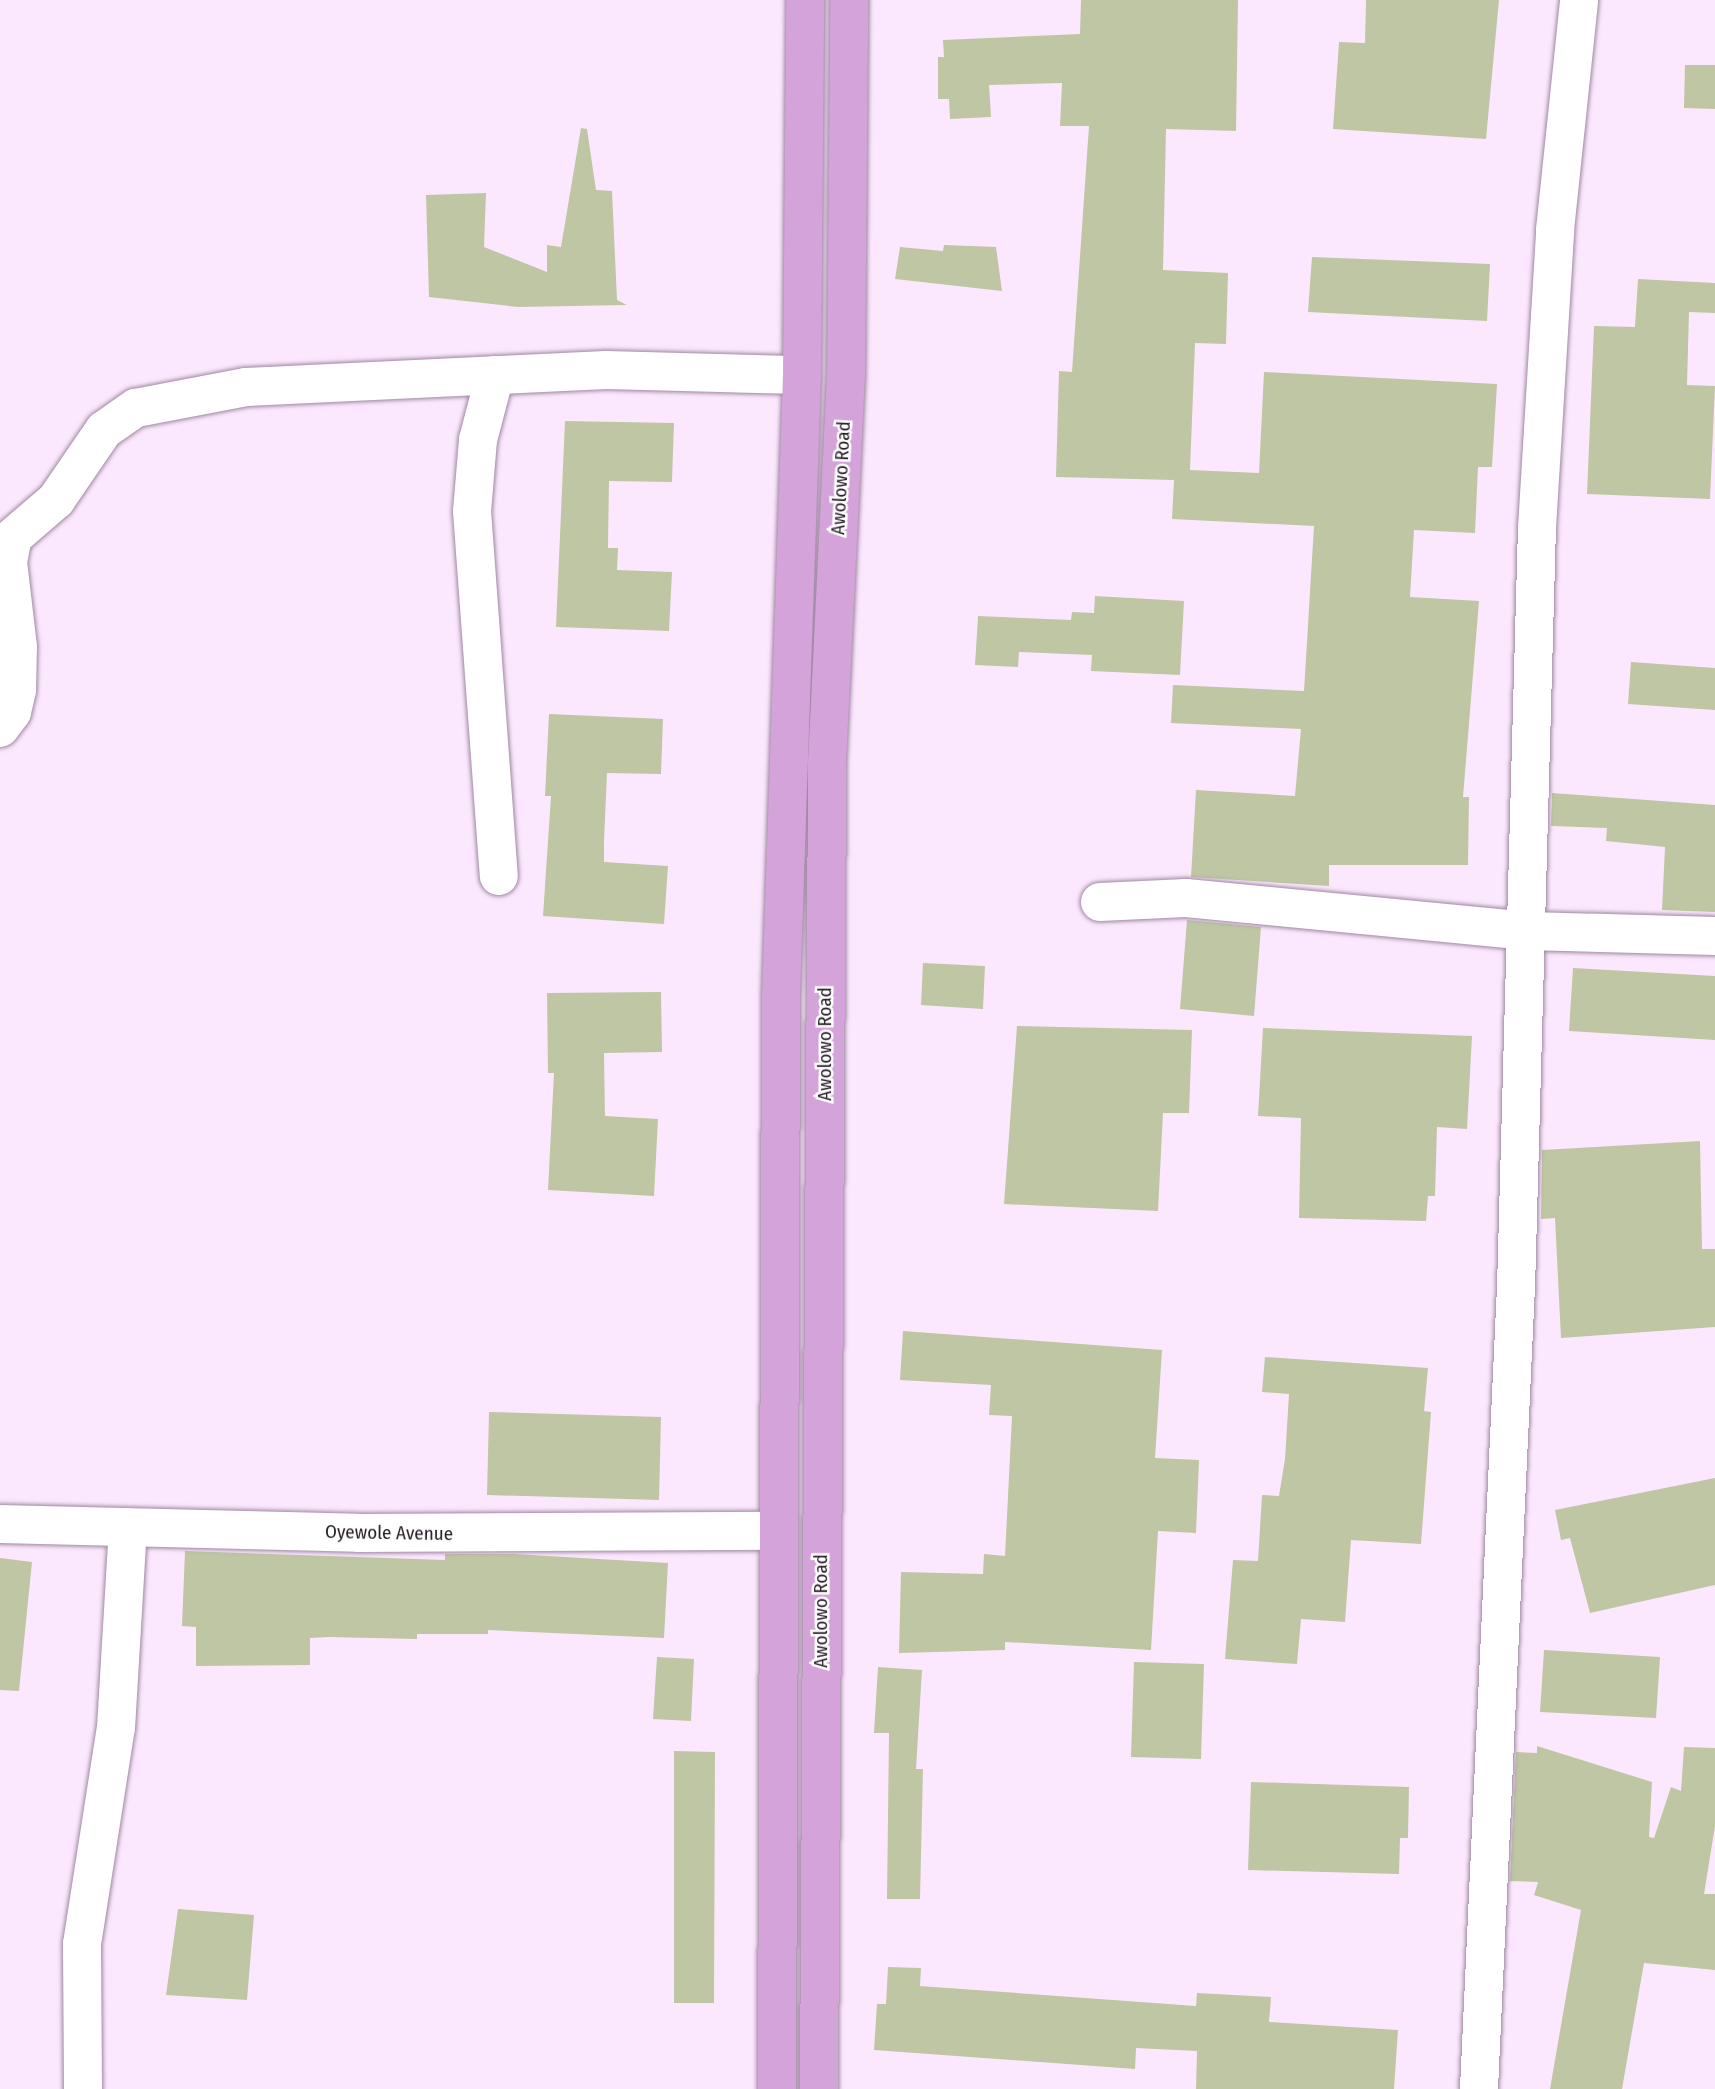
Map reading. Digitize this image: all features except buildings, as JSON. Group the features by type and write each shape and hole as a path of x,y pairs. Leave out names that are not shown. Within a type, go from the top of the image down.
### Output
{"main road":[{"path":"778,2089 777,1531 781,995 802,375 805,0"},
{"name":"Awolowo Road","path":"819,2089 827,762 846,376 849,0"}],"street":[{"path":"1479,2089 1528,931 1536,528 1555,230 1579,0"},
{"path":"0,728 12,712 17,690 19,647 8,562 12,537 56,500 104,430 136,408 246,387 607,370 802,375"},
{"path":"495,375 478,440 472,511 499,876"},
{"path":"1100,902 1186,898 1528,931 1715,936"},
{"name":"Oyewole Avenue","path":"0,1524 682,1536 777,1531"},
{"path":"83,2089 82,1944 116,1728 128,1527"}]}
